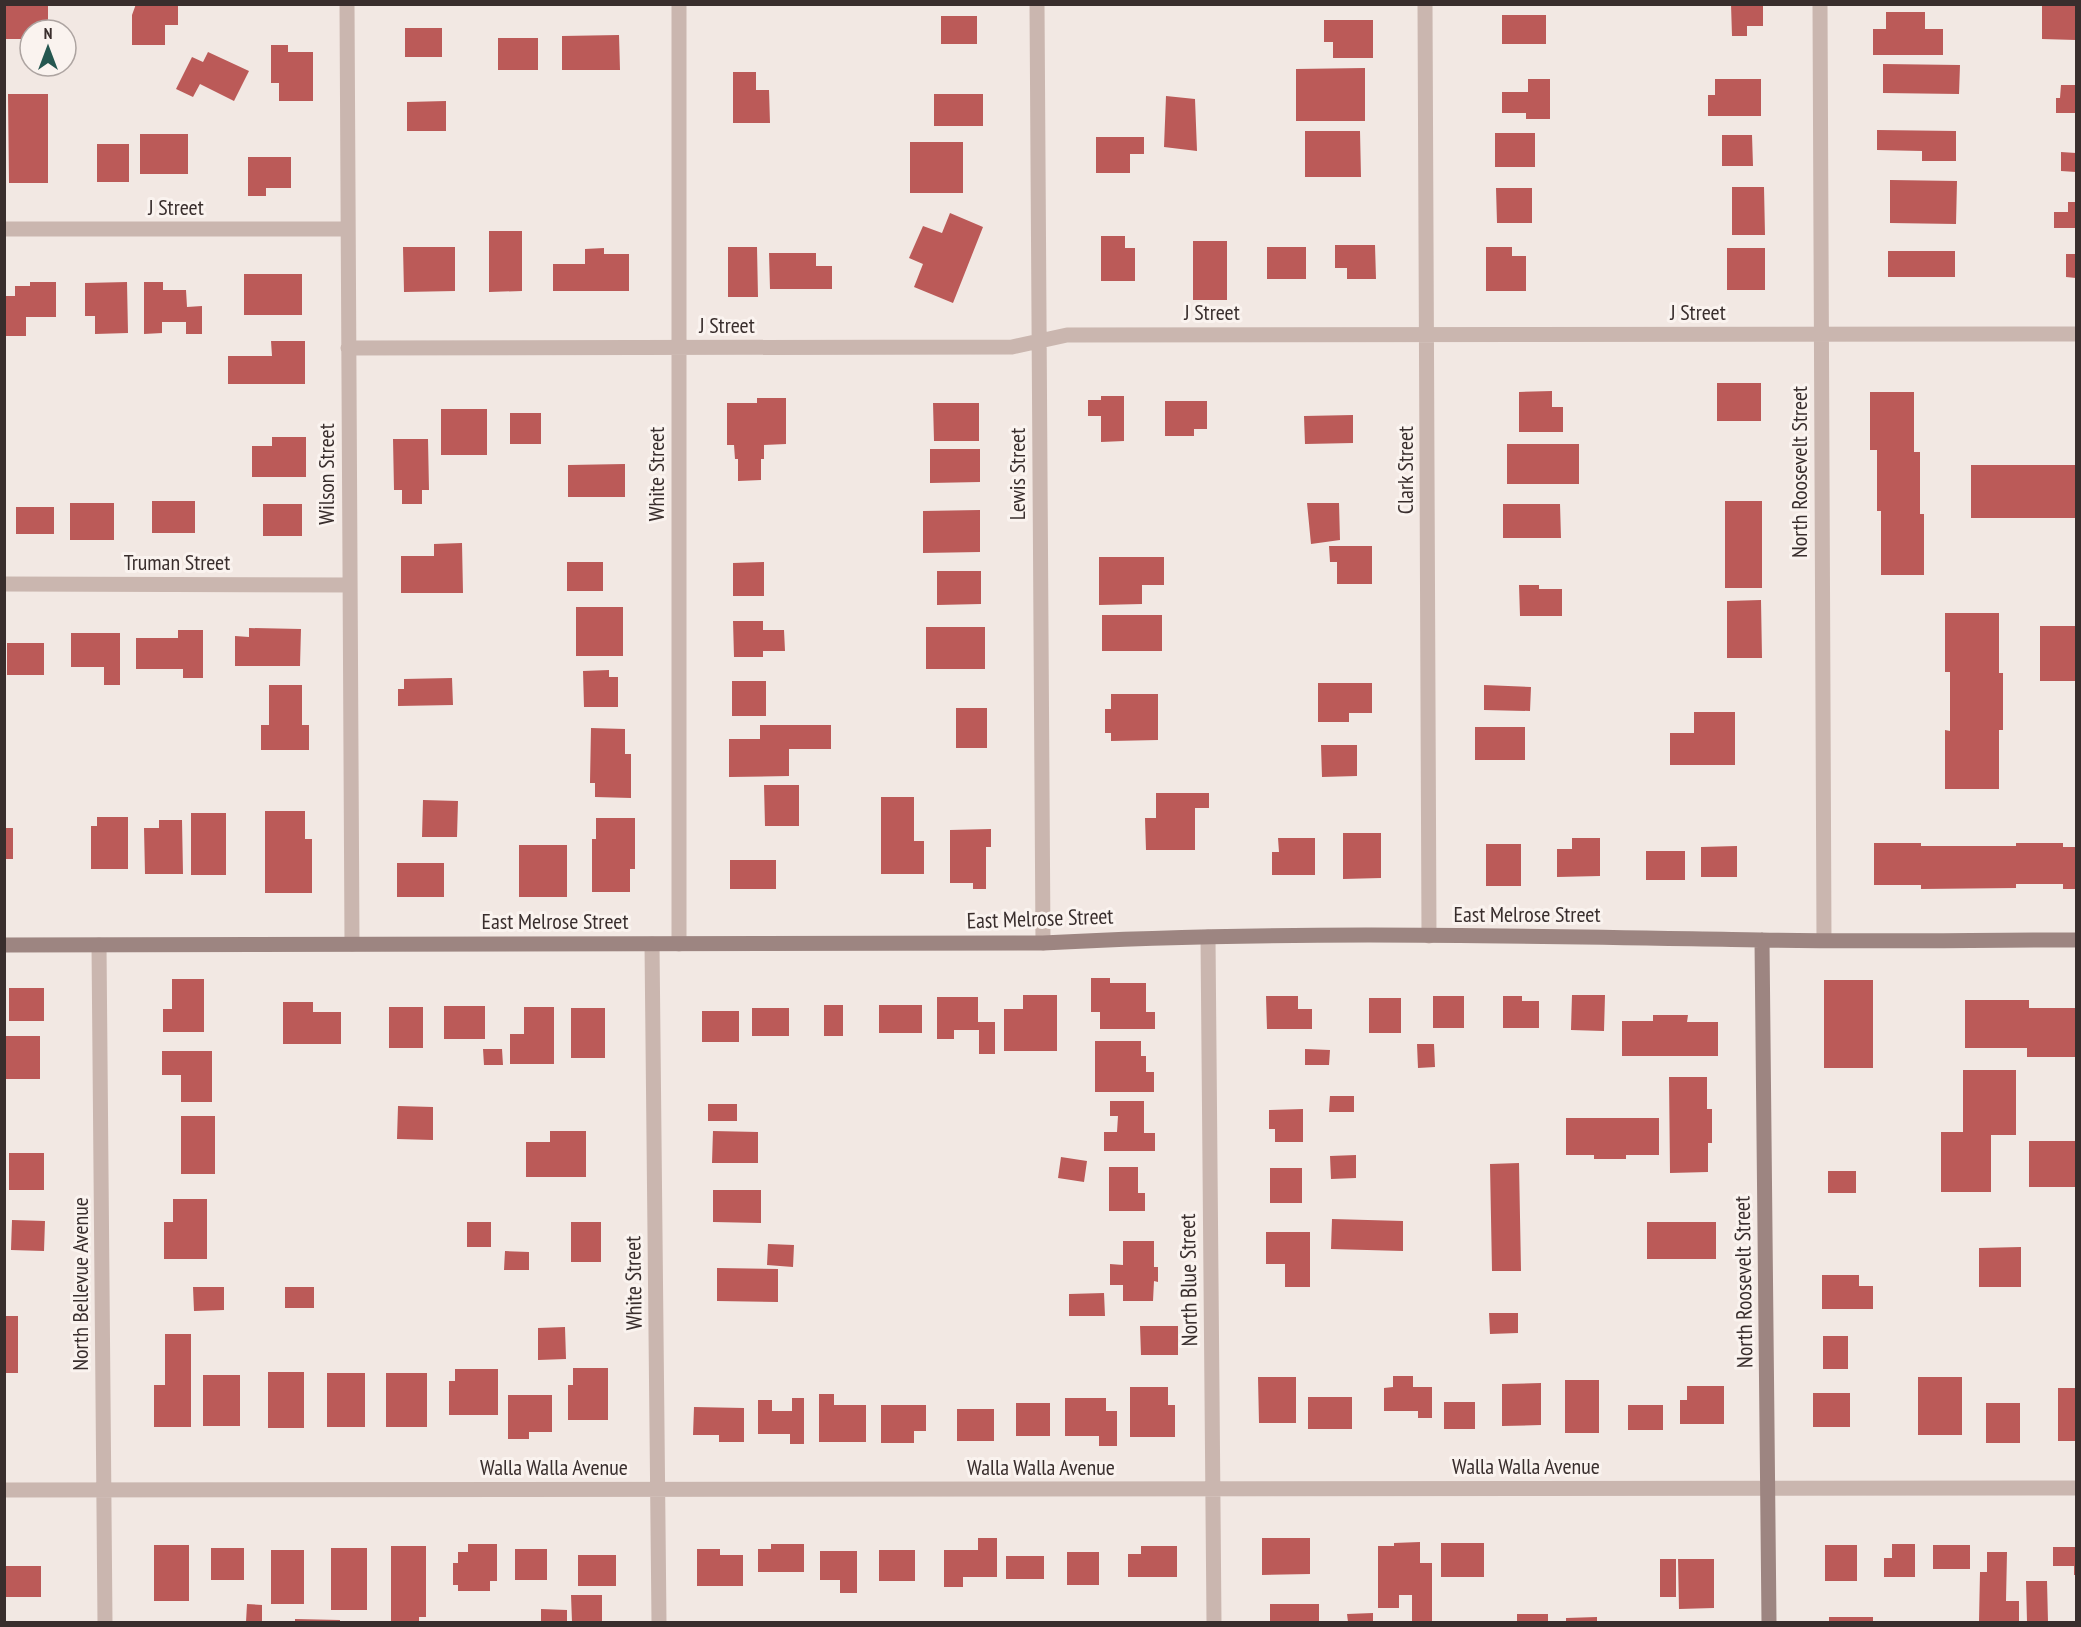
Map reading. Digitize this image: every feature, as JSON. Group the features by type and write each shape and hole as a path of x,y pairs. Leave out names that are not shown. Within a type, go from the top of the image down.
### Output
{"main road":[{"name":"East Melrose Street","path":"4,945 1043,943 1158,937 1429,936 1762,940 2076,940"},
{"name":"North Roosevelt Street","path":"1762,940 1769,1623"}],"street":[{"name":"Wilson Street","path":"347,4 352,944"},
{"name":"White Street","path":"679,4 679,944"},
{"name":"Lewis Street","path":"1037,4 1043,943"},
{"name":"Clark Street","path":"1425,4 1429,936"},
{"name":"North Roosevelt Street","path":"1820,4 1824,940"},
{"name":"J Street","path":"4,229 348,229"},
{"name":"J Street","path":"348,348 1012,347 1067,335 2076,334"},
{"name":"Truman Street","path":"4,584 350,585"},
{"name":"North Blue Street","path":"1208,937 1214,1623"},
{"name":"White Street","path":"652,944 659,1623"},
{"name":"North Bellevue Avenue","path":"99,945 105,1623"},
{"name":"Walla Walla Avenue","path":"4,1490 2076,1488"}],"building":[{"path":"4,4 48,4 48,18 18,18 18,39 4,39"},
{"path":"136,4 178,4 178,25 165,25 165,45 132,45 132,15"},
{"path":"1731,4 1763,4 1763,26 1747,26 1747,36 1732,36"},
{"path":"2042,4 2076,4 2076,40 2042,39"},
{"path":"1886,12 1925,12 1925,29 1943,29 1943,55 1873,55 1873,29 1886,29"},
{"path":"1502,15 1546,15 1546,44 1502,44"},
{"path":"941,16 977,16 977,44 941,44"},
{"path":"1324,20 1373,20 1373,58 1333,58 1333,42 1324,42"},
{"path":"405,28 442,28 442,57 405,57"},
{"path":"619,35 620,70 562,70 562,36"},
{"path":"498,38 538,38 538,70 498,70"},
{"path":"271,45 288,45 288,52 313,52 313,101 279,101 279,83 271,83"},
{"path":"208,52 249,71 234,101 200,84 193,97 176,89 192,57 203,62"},
{"path":"1883,64 1960,65 1959,94 1883,93"},
{"path":"1365,68 1365,121 1296,121 1296,69"},
{"path":"733,72 756,72 756,90 769,90 770,123 733,123"},
{"path":"1528,79 1550,79 1550,119 1526,119 1526,113 1502,113 1502,92 1528,92"},
{"path":"1715,79 1761,79 1761,116 1708,116 1708,95 1715,95"},
{"path":"2061,85 2076,85 2076,113 2056,113 2056,98 2060,98"},
{"path":"8,94 48,94 48,183 9,183"},
{"path":"934,94 983,94 983,126 934,126"},
{"path":"1166,96 1195,99 1197,151 1164,147"},
{"path":"446,101 446,131 407,131 407,102"},
{"path":"1877,130 1956,131 1956,161 1922,161 1922,151 1877,150"},
{"path":"1305,131 1360,131 1361,177 1305,177"},
{"path":"1495,133 1535,133 1535,167 1495,167"},
{"path":"140,134 188,134 188,174 140,174"},
{"path":"1722,135 1752,135 1753,166 1722,166"},
{"path":"1096,137 1144,137 1144,154 1130,154 1130,173 1096,173"},
{"path":"910,142 963,142 963,193 910,193"},
{"path":"97,144 129,144 129,182 97,182"},
{"path":"2061,152 2076,153 2076,172 2061,171"},
{"path":"248,157 291,157 291,188 266,188 266,196 248,196"},
{"path":"1890,180 1957,181 1956,224 1890,223"},
{"path":"1732,187 1764,187 1765,235 1732,235"},
{"path":"1496,188 1532,188 1532,223 1497,223"},
{"path":"2068,202 2076,202 2076,228 2054,228 2054,212 2068,212"},
{"path":"950,213 983,227 953,303 914,287 923,264 909,258 923,226 942,233"},
{"path":"489,231 522,231 522,291 489,292"},
{"path":"1101,236 1125,236 1125,248 1135,248 1135,281 1101,281"},
{"path":"1193,241 1227,241 1227,300 1193,300"},
{"path":"1335,245 1375,245 1376,279 1347,279 1347,268 1335,268"},
{"path":"403,247 455,247 455,291 404,292"},
{"path":"728,247 757,247 758,297 728,297"},
{"path":"1267,247 1306,247 1306,279 1267,279"},
{"path":"1486,247 1512,247 1512,256 1526,256 1526,291 1486,291"},
{"path":"604,248 604,254 629,254 629,291 553,291 553,264 585,264 585,249"},
{"path":"1727,248 1765,248 1765,290 1727,290"},
{"path":"1888,251 1955,251 1955,277 1888,277"},
{"path":"769,253 816,253 816,266 832,266 832,289 770,289"},
{"path":"2066,254 2076,254 2076,278 2066,277"},
{"path":"244,274 302,274 302,315 244,315"},
{"path":"30,282 56,282 56,317 26,317 26,336 4,336 4,296 15,296 15,286 30,286"},
{"path":"127,282 128,333 95,334 95,316 85,316 85,283"},
{"path":"144,282 163,282 163,290 186,290 187,307 202,306 202,334 186,334 186,322 162,322 162,333 144,334"},
{"path":"271,341 305,341 305,384 228,384 228,356 272,356"},
{"path":"1717,383 1761,383 1761,421 1717,421"},
{"path":"1552,391 1552,407 1563,407 1563,432 1519,432 1519,392"},
{"path":"1870,392 1914,392 1914,452 1920,452 1920,514 1924,514 1924,575 1881,575 1881,511 1877,511 1877,450 1870,450"},
{"path":"1101,396 1124,396 1124,441 1101,442 1101,416 1088,416 1088,400 1101,400"},
{"path":"757,398 786,398 786,444 764,445 761,480 738,481 738,459 735,459 734,445 727,445 727,403 757,403"},
{"path":"1165,401 1207,401 1207,429 1194,429 1194,436 1165,436"},
{"path":"933,403 979,403 979,441 934,441"},
{"path":"441,409 487,409 487,455 441,455"},
{"path":"510,413 541,413 541,444 510,444"},
{"path":"1353,415 1353,443 1305,444 1304,416"},
{"path":"272,437 306,437 306,477 252,477 252,446 272,446"},
{"path":"393,439 428,439 429,490 422,490 422,504 402,504 402,490 394,490"},
{"path":"1507,444 1579,444 1579,484 1507,484"},
{"path":"930,449 980,449 980,482 930,483"},
{"path":"625,464 625,497 568,497 568,465"},
{"path":"1971,465 2076,465 2076,518 1971,518"},
{"path":"152,501 195,501 195,533 152,533"},
{"path":"1725,501 1762,501 1762,588 1725,588"},
{"path":"70,503 114,503 114,540 70,540"},
{"path":"1307,503 1339,503 1340,540 1311,544"},
{"path":"263,504 302,504 302,536 263,536"},
{"path":"1503,504 1560,504 1561,538 1503,538"},
{"path":"16,507 54,507 54,534 16,534"},
{"path":"980,510 980,552 923,553 923,511"},
{"path":"462,543 463,593 401,593 401,556 434,556 434,544"},
{"path":"1329,546 1372,546 1372,584 1337,584 1337,562 1330,562"},
{"path":"1099,557 1164,557 1164,585 1142,585 1142,604 1099,605"},
{"path":"567,562 603,562 603,591 567,591"},
{"path":"764,562 764,596 733,596 733,563"},
{"path":"937,571 981,571 981,604 937,605"},
{"path":"1519,585 1539,585 1539,589 1562,589 1562,616 1520,616"},
{"path":"1761,600 1762,658 1727,658 1727,601"},
{"path":"576,607 623,607 623,656 576,656"},
{"path":"1945,613 1999,613 1999,673 2003,673 2003,730 1999,730 1999,789 1945,789 1945,730 1950,731 1950,672 1945,672"},
{"path":"1102,615 1162,615 1162,651 1102,651"},
{"path":"733,621 763,621 763,630 784,630 785,651 763,651 763,657 734,657"},
{"path":"2040,626 2076,626 2076,681 2040,681"},
{"path":"926,627 985,627 985,669 926,669"},
{"path":"249,628 301,629 300,666 235,666 235,636 249,637"},
{"path":"178,630 203,630 203,678 183,678 183,669 136,669 136,638 178,638"},
{"path":"71,633 120,633 120,685 104,685 104,667 71,667"},
{"path":"7,643 44,643 44,675 7,675"},
{"path":"609,670 609,677 618,677 618,707 584,707 583,671"},
{"path":"452,678 453,705 398,706 398,689 404,689 404,679"},
{"path":"732,681 766,681 766,716 732,716"},
{"path":"1318,683 1372,683 1372,713 1349,713 1349,722 1318,722"},
{"path":"269,685 302,685 302,725 309,725 309,750 261,750 261,725 269,725"},
{"path":"1484,685 1531,687 1530,711 1484,710"},
{"path":"1111,694 1158,694 1158,740 1111,741 1111,733 1105,733 1105,709 1111,709"},
{"path":"956,708 987,708 987,748 956,748"},
{"path":"1694,712 1735,712 1735,765 1670,765 1670,733 1694,733"},
{"path":"760,725 831,725 831,749 789,749 789,776 729,777 729,739 760,739"},
{"path":"1475,727 1525,727 1525,760 1475,760"},
{"path":"591,728 625,729 625,754 631,754 631,798 595,797 595,783 590,783"},
{"path":"1321,745 1357,745 1357,776 1322,777"},
{"path":"764,785 799,785 799,826 765,826"},
{"path":"1156,793 1209,793 1209,808 1195,808 1195,850 1146,850 1145,818 1156,818"},
{"path":"881,797 914,797 914,841 924,841 924,874 881,874"},
{"path":"423,800 458,801 457,837 422,837"},
{"path":"265,811 305,811 305,839 312,839 312,893 265,893"},
{"path":"191,813 226,813 226,875 191,875"},
{"path":"97,817 128,817 128,869 91,869 91,826 97,826"},
{"path":"596,818 635,818 635,869 630,869 630,892 592,892 592,839 596,839"},
{"path":"159,820 182,820 183,874 145,874 144,828 159,828"},
{"path":"4,828 13,828 13,859 4,859"},
{"path":"991,829 991,847 986,847 986,889 973,889 973,883 950,883 950,830"},
{"path":"1343,833 1381,833 1381,878 1343,879"},
{"path":"1278,838 1315,838 1315,875 1272,875 1272,852 1279,852"},
{"path":"1572,838 1600,838 1600,876 1557,877 1557,849 1572,849"},
{"path":"1874,843 1921,843 1921,846 2016,846 2016,843 2063,843 2063,847 2076,847 2076,889 2063,889 2063,884 2016,884 2016,888 1921,889 1921,885 1874,885"},
{"path":"1486,844 1521,844 1521,886 1486,886"},
{"path":"519,845 567,845 567,897 519,897"},
{"path":"1737,846 1737,877 1701,877 1701,847"},
{"path":"1646,851 1685,851 1685,880 1646,880"},
{"path":"730,860 776,860 776,889 730,889"},
{"path":"397,863 444,863 444,897 397,897"},
{"path":"1091,978 1110,978 1110,983 1146,983 1146,1012 1155,1012 1155,1029 1100,1029 1100,1012 1091,1012"},
{"path":"172,979 204,979 204,1032 163,1032 163,1009 172,1009"},
{"path":"1824,980 1873,980 1873,1068 1824,1068"},
{"path":"9,988 44,988 44,1021 9,1021"},
{"path":"1023,995 1057,995 1057,1051 1004,1051 1004,1009 1023,1009"},
{"path":"1572,995 1605,995 1604,1031 1571,1030"},
{"path":"1266,996 1298,996 1298,1009 1312,1009 1312,1029 1267,1029"},
{"path":"1433,996 1464,996 1464,1028 1433,1028"},
{"path":"1503,996 1522,996 1522,1001 1539,1001 1539,1028 1503,1028"},
{"path":"937,997 978,997 978,1022 995,1022 995,1054 979,1054 979,1030 954,1030 954,1039 937,1039"},
{"path":"1369,998 1401,998 1401,1033 1369,1033"},
{"path":"1965,1000 2029,1000 2029,1008 2076,1008 2076,1057 2027,1057 2027,1048 1965,1048"},
{"path":"283,1002 313,1002 313,1012 341,1012 341,1044 283,1044"},
{"path":"824,1005 843,1005 843,1036 824,1036"},
{"path":"879,1005 922,1005 922,1033 879,1033"},
{"path":"444,1006 485,1006 485,1039 444,1039"},
{"path":"389,1007 423,1007 423,1048 389,1048"},
{"path":"524,1007 554,1007 554,1064 510,1064 510,1034 524,1034"},
{"path":"571,1008 605,1008 605,1058 571,1058"},
{"path":"752,1008 789,1008 789,1036 752,1036"},
{"path":"702,1011 739,1011 739,1042 702,1042"},
{"path":"1653,1015 1688,1015 1687,1022 1718,1022 1718,1056 1622,1056 1622,1021 1653,1021"},
{"path":"4,1036 40,1036 40,1079 4,1079"},
{"path":"1095,1041 1141,1041 1141,1056 1146,1056 1146,1072 1154,1072 1154,1092 1095,1092"},
{"path":"1417,1044 1434,1044 1435,1067 1418,1068"},
{"path":"483,1049 502,1049 503,1065 484,1065"},
{"path":"1305,1049 1330,1050 1329,1065 1305,1065"},
{"path":"162,1051 212,1051 212,1102 181,1102 181,1075 162,1075"},
{"path":"1963,1070 2016,1070 2016,1135 1991,1135 1991,1192 1941,1192 1941,1132 1963,1132"},
{"path":"1669,1077 1707,1077 1707,1109 1712,1109 1712,1143 1708,1143 1708,1172 1670,1173"},
{"path":"1330,1096 1354,1096 1354,1112 1329,1112"},
{"path":"1110,1101 1144,1101 1144,1133 1155,1133 1155,1151 1104,1151 1104,1132 1117,1132 1118,1116 1110,1116"},
{"path":"708,1104 737,1104 737,1121 708,1121"},
{"path":"398,1106 433,1107 433,1140 397,1139"},
{"path":"1303,1109 1303,1142 1275,1142 1275,1129 1269,1129 1269,1110"},
{"path":"181,1116 215,1116 215,1174 181,1174"},
{"path":"1566,1118 1659,1118 1659,1155 1626,1155 1626,1159 1594,1159 1594,1155 1566,1155"},
{"path":"550,1131 586,1131 586,1177 526,1177 526,1142 550,1142"},
{"path":"713,1131 758,1132 758,1163 712,1163"},
{"path":"2029,1141 2076,1141 2076,1187 2029,1187"},
{"path":"9,1153 44,1153 44,1190 9,1190"},
{"path":"1356,1155 1356,1178 1331,1179 1330,1156"},
{"path":"1061,1157 1087,1161 1084,1182 1058,1178"},
{"path":"1519,1163 1521,1271 1492,1271 1490,1164"},
{"path":"1109,1167 1138,1167 1138,1193 1145,1193 1145,1211 1109,1211"},
{"path":"1270,1168 1302,1168 1302,1203 1270,1203"},
{"path":"1828,1171 1856,1171 1856,1193 1828,1193"},
{"path":"713,1190 761,1190 761,1223 713,1222"},
{"path":"173,1199 207,1199 207,1259 164,1259 164,1222 173,1222"},
{"path":"1332,1219 1403,1221 1403,1251 1331,1249"},
{"path":"12,1220 45,1221 44,1251 11,1250"},
{"path":"467,1222 491,1222 491,1247 467,1247"},
{"path":"571,1222 601,1222 601,1262 571,1262"},
{"path":"1647,1222 1716,1222 1716,1259 1647,1259"},
{"path":"1266,1232 1310,1232 1310,1287 1285,1287 1285,1264 1266,1264"},
{"path":"1123,1241 1154,1241 1154,1267 1158,1267 1158,1282 1154,1281 1153,1301 1123,1301 1123,1285 1110,1285 1110,1264 1123,1265"},
{"path":"768,1244 794,1245 793,1267 767,1265"},
{"path":"2021,1247 2021,1287 1979,1287 1979,1248"},
{"path":"505,1251 529,1252 529,1270 504,1270"},
{"path":"717,1268 778,1269 778,1302 717,1301"},
{"path":"1822,1275 1859,1275 1859,1286 1873,1286 1873,1309 1822,1309"},
{"path":"193,1287 224,1287 224,1310 194,1311"},
{"path":"285,1287 314,1287 314,1308 285,1308"},
{"path":"1104,1293 1105,1316 1069,1316 1069,1294"},
{"path":"1489,1313 1518,1313 1518,1333 1490,1334"},
{"path":"4,1316 18,1316 18,1373 4,1373"},
{"path":"1140,1326 1178,1326 1178,1355 1141,1355"},
{"path":"565,1327 566,1359 538,1360 538,1328"},
{"path":"165,1334 191,1334 191,1427 154,1427 154,1385 165,1385"},
{"path":"1823,1336 1848,1336 1848,1369 1823,1369"},
{"path":"573,1368 608,1368 608,1420 568,1420 568,1385 573,1385"},
{"path":"455,1369 498,1369 498,1415 449,1415 449,1381 455,1381"},
{"path":"268,1372 304,1372 304,1428 268,1428"},
{"path":"327,1373 365,1373 365,1427 327,1427"},
{"path":"386,1373 427,1373 427,1427 386,1427"},
{"path":"203,1375 240,1375 240,1426 203,1426"},
{"path":"1393,1376 1413,1376 1413,1387 1432,1387 1432,1418 1418,1418 1418,1411 1384,1411 1384,1388 1393,1387"},
{"path":"1258,1377 1296,1377 1296,1423 1259,1423"},
{"path":"1918,1377 1962,1377 1962,1435 1918,1435"},
{"path":"1565,1380 1599,1380 1599,1433 1565,1433"},
{"path":"1541,1383 1541,1425 1502,1426 1502,1384"},
{"path":"1687,1386 1724,1386 1724,1424 1680,1424 1680,1400 1687,1400"},
{"path":"1130,1387 1168,1387 1168,1405 1175,1405 1175,1437 1130,1437"},
{"path":"2058,1388 2076,1388 2076,1441 2058,1441"},
{"path":"1813,1393 1850,1393 1850,1427 1813,1427"},
{"path":"819,1394 834,1394 834,1405 866,1405 866,1442 819,1442"},
{"path":"508,1395 552,1395 552,1432 529,1432 529,1439 508,1439"},
{"path":"1308,1397 1352,1397 1352,1429 1308,1429"},
{"path":"792,1398 804,1398 804,1444 790,1444 790,1434 758,1434 758,1400 772,1400 772,1411 792,1411"},
{"path":"1065,1398 1106,1398 1106,1411 1117,1411 1117,1446 1099,1446 1099,1436 1065,1436"},
{"path":"1444,1402 1475,1402 1475,1429 1444,1429"},
{"path":"1016,1403 1050,1403 1050,1436 1016,1436"},
{"path":"1986,1403 2020,1403 2020,1443 1986,1443"},
{"path":"881,1405 926,1405 926,1431 914,1431 914,1443 881,1443"},
{"path":"1628,1405 1663,1405 1663,1430 1628,1430"},
{"path":"694,1407 744,1408 744,1442 719,1442 719,1435 693,1435"},
{"path":"957,1409 994,1409 994,1441 957,1441"},
{"path":"978,1538 997,1538 997,1577 963,1577 963,1587 944,1587 944,1550 978,1550"},
{"path":"1262,1538 1310,1538 1310,1574 1262,1575"},
{"path":"1420,1542 1420,1563 1432,1563 1432,1622 1412,1622 1412,1595 1399,1595 1399,1608 1378,1608 1378,1546"},
{"path":"1441,1543 1484,1543 1484,1577 1441,1577"},
{"path":"468,1544 497,1544 497,1581 490,1581 490,1591 458,1591 458,1585 453,1585 453,1563 458,1563 458,1552 468,1552"},
{"path":"771,1544 804,1544 804,1572 758,1572 758,1549 771,1549"},
{"path":"1892,1544 1915,1544 1915,1577 1884,1577 1884,1558 1892,1558"},
{"path":"154,1545 189,1545 189,1601 154,1601"},
{"path":"1825,1545 1857,1545 1857,1581 1825,1581"},
{"path":"1933,1545 1970,1545 1970,1569 1933,1569"},
{"path":"391,1546 426,1546 426,1617 419,1617 419,1622 391,1622"},
{"path":"1141,1546 1177,1546 1177,1577 1128,1577 1128,1554 1141,1554"},
{"path":"2053,1547 2076,1547 2076,1575 2074,1575 2074,1566 2053,1566"},
{"path":"211,1548 244,1548 244,1580 211,1580"},
{"path":"331,1548 367,1548 367,1610 331,1610"},
{"path":"515,1549 547,1549 547,1580 515,1580"},
{"path":"697,1549 720,1549 720,1555 743,1555 743,1586 697,1586"},
{"path":"271,1550 304,1550 304,1604 271,1604"},
{"path":"879,1550 915,1550 915,1581 879,1581"},
{"path":"820,1551 857,1551 857,1593 840,1593 840,1580 820,1580"},
{"path":"1067,1552 1099,1552 1099,1585 1067,1585"},
{"path":"1987,1552 2007,1552 2006,1601 2019,1601 2019,1622 1979,1622 1980,1572 1987,1572"},
{"path":"578,1555 616,1555 616,1586 578,1586"},
{"path":"1006,1556 1044,1556 1044,1579 1006,1579"},
{"path":"1660,1559 1676,1559 1676,1597 1660,1597"},
{"path":"1678,1559 1714,1559 1714,1608 1679,1609"},
{"path":"6,1566 41,1566 41,1597 6,1597"},
{"path":"2026,1581 2047,1581 2048,1622 2027,1622"},
{"path":"571,1595 602,1595 602,1622 572,1622"},
{"path":"247,1604 262,1605 262,1622 246,1622"},
{"path":"1270,1604 1319,1604 1319,1622 1270,1622"},
{"path":"541,1609 567,1610 567,1622 541,1622"},
{"path":"1373,1613 1373,1622 1348,1622 1347,1614"},
{"path":"1517,1614 1548,1614 1548,1622 1517,1622"},
{"path":"1597,1617 1597,1622 1566,1622 1566,1618"},
{"path":"1829,1617 1873,1617 1873,1622 1829,1622"},
{"path":"295,1619 340,1620 340,1622 295,1622"}]}
